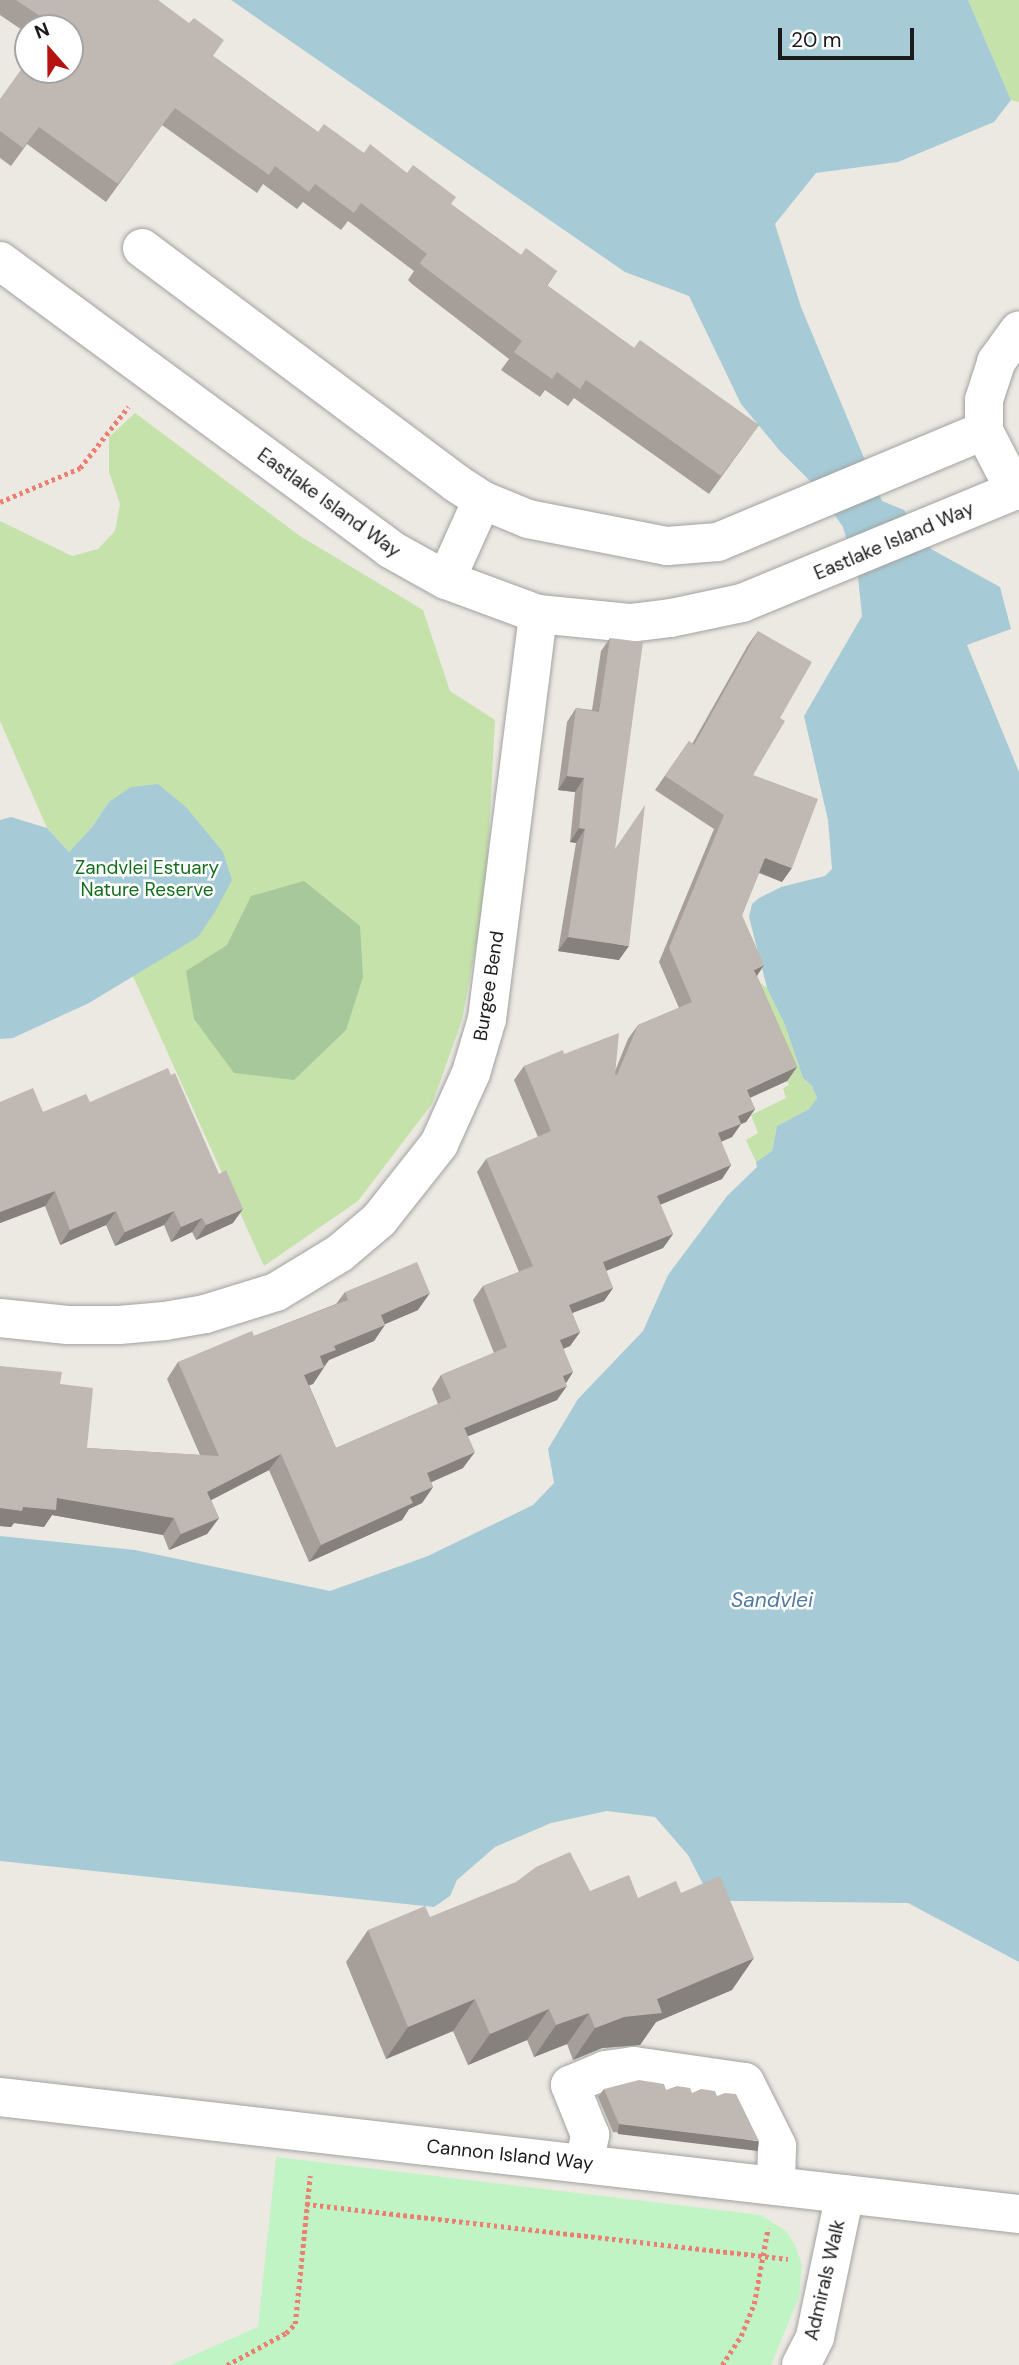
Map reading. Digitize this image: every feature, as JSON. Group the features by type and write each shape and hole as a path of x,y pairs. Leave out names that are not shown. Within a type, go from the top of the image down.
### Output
{"street":[{"path":"142,248 482,499 528,519 667,547 718,542 984,431"},
{"name":"Eastlake Island Way","path":"0,261 390,550 446,580 538,614 630,623 671,618 742,603 1017,490"},
{"path":"1017,490 984,431 984,400 996,362 1019,330"},
{"path":"446,580 482,499"},
{"name":"Burgee Bend","path":"0,1318 68,1325 166,1321 205,1314 276,1292 340,1253 379,1220 439,1144 471,1073 487,1020 538,614"},
{"path":"584,2164 590,2135 570,2085 605,2070 634,2066 745,2082 777,2146 776,2186"},
{"name":"Cannon Island Way","path":"0,2097 1019,2214"},
{"name":"Admirals Walk","path":"802,2365 815,2337 845,2194"}],"path":[{"path":"0,502 80,468 130,404"},
{"path":"227,2365 286,2333 295,2325 314,2133"},
{"path":"722,2365 741,2336 754,2304 776,2186"},
{"path":"306,2204 830,2264"}],"green space":[{"path":"968,0 1019,0 1019,102 1011,100"},
{"path":"135,413 300,536 423,610 450,691 495,720 486,892 462,1020 432,1104 358,1201 264,1266 132,974 156,960 109,802 92,827 69,852 47,828 0,721 0,521 72,556 98,549 115,531 120,504 109,472 109,437"},
{"path":"304,881 360,926 363,977 346,1030 294,1080 234,1073 194,1019 186,971 227,945 251,896"},
{"path":"755,979 767,988 785,1025 803,1078 812,1086 817,1098 809,1109 777,1126 772,1151 756,1162 746,1140 758,1133 751,1115 786,1098 783,1088 789,1085 765,1030"},
{"path":"276,2157 761,2215 786,2231 795,2245 802,2265 799,2297 771,2365 171,2365 258,2327"}],"water":[{"name":"Sandvlei","path":"231,0 968,0 1011,100 994,122 898,162 816,173 775,224 801,307 882,501 904,510 931,549 1000,587 1011,629 967,645 1019,772 1019,1962 908,1903 731,1901 703,1884 688,1855 655,1817 607,1811 551,1823 495,1847 457,1880 450,1896 434,1907 0,1861 0,1536 135,1550 330,1591 428,1556 533,1505 554,1483 548,1449 578,1399 643,1331 668,1275 727,1196 757,1167 756,1162 772,1151 777,1126 809,1109 817,1098 812,1086 803,1078 785,1025 767,988 749,917 752,904 759,898 781,887 825,876 832,869 828,820 804,716 862,616 858,577 843,527 813,484 780,451 741,404 689,296 625,272"},
{"name":"Zandvlei Estuary Nature Reserve","path":"158,784 186,807 223,852 232,880 215,912 198,937 89,1003 13,1038 0,1039 0,820 11,817 47,828 69,852 92,827 109,802 131,787"}],"building":[{"path":"16,0 158,0 189,23 194,18 224,40 213,56 318,132 324,124 364,153 370,144 407,173 413,165 456,197 451,204 521,255 526,248 557,271 547,285 634,348 640,340 759,425 721,476 586,380 580,389 557,372 552,379 514,352 522,341 424,267 420,263 427,254 361,203 354,213 315,184 309,192 275,166 269,175 175,108 118,184 39,127 23,148 0,131 0,99 14,80 14,84 84,84 84,14 37,14"},
{"path":"758,631 812,662 780,718 785,721 753,775 818,799 792,868 765,858 742,915 764,965 754,970 797,1067 747,1090 755,1109 738,1116 741,1124 718,1133 731,1165 657,1196 673,1234 603,1262 613,1288 569,1305 580,1332 560,1340 573,1372 563,1376 567,1386 464,1428 441,1375 507,1347 483,1286 533,1266 486,1159 551,1131 524,1066 563,1050 564,1054 619,1033 617,1075 638,1025 692,1002 669,948 724,815 665,776 689,741 694,745"},
{"path":"610,638 643,642 615,849 645,805 629,946 568,937 585,829 579,828 584,778 567,776 576,708 599,712"},
{"path":"168,1068 171,1075 175,1073 219,1174 226,1170 243,1209 206,1225 202,1218 181,1227 174,1211 125,1232 116,1211 70,1230 55,1191 0,1212 0,1102 33,1088 43,1112 86,1094 90,1102"},
{"path":"417,1262 430,1293 381,1315 385,1325 334,1346 336,1350 320,1356 324,1367 304,1375 336,1448 451,1398 475,1452 427,1473 433,1487 410,1497 413,1503 321,1545 281,1454 207,1492 219,1518 181,1534 174,1518 57,1498 56,1510 23,1507 22,1511 0,1508 0,1366 62,1372 60,1384 93,1388 87,1448 219,1456 178,1362 252,1331 254,1336 348,1300 345,1292"},
{"path":"570,1852 590,1891 629,1875 638,1898 676,1881 681,1893 720,1876 754,1958 657,1999 662,2013 624,2017 595,2028 589,2013 556,2025 549,2009 490,2034 475,1999 408,2027 368,1930 425,1906 430,1917 516,1882 536,1867"},
{"path":"639,2080 664,2084 666,2090 677,2086 690,2088 692,2093 701,2089 715,2091 717,2096 725,2093 736,2094 759,2141 619,2124 604,2089"}]}
